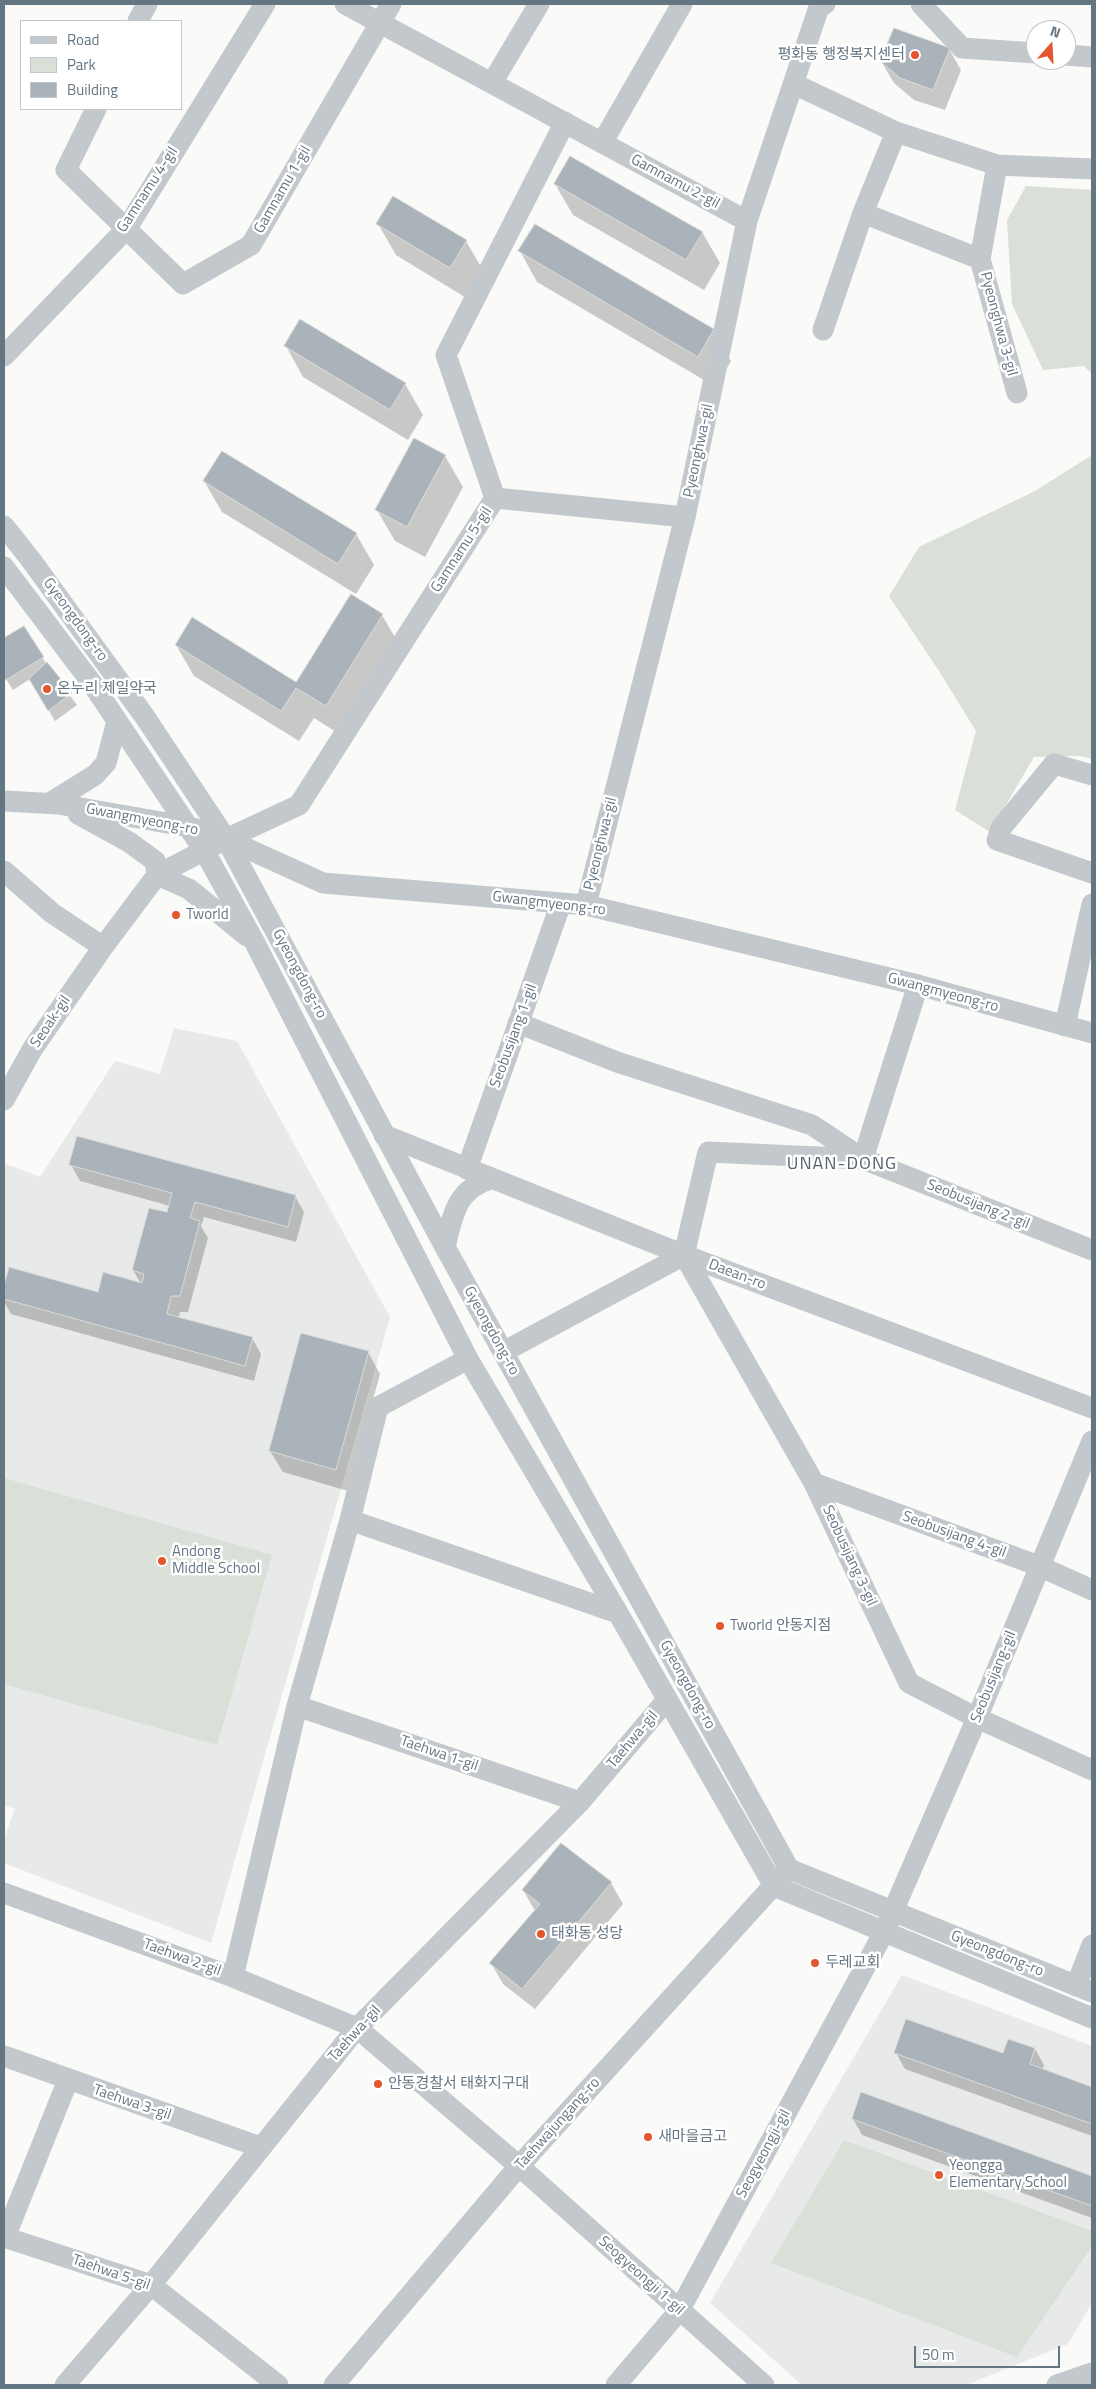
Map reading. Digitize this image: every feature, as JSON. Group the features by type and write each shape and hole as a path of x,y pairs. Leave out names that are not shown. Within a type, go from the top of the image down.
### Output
{"street":[{"path":"139,20 147,4"},
{"name":"Gamnamu 4-gil","path":"4,356 127,228 265,4"},
{"name":"Gamnamu 2-gil","path":"345,4 747,221"},
{"path":"379,22 391,4"},
{"path":"492,83 539,4"},
{"path":"602,142 682,4"},
{"path":"921,4 962,48 1026,52"},
{"name":"Pyeonghwa-gil","path":"586,905 685,517 747,221 820,5"},
{"name":"Gamnamu 1-gil","path":"96,110 66,170 183,284 251,244 379,22"},
{"path":"1076,56 1092,57"},
{"path":"794,84 896,132 997,166 1092,169"},
{"name":"Gamnamu 5-gil","path":"226,838 299,805 495,498 446,355 565,122"},
{"path":"823,330 864,213 896,132"},
{"name":"Pyeonghwa 3-gil","path":"997,166 980,259 1017,393"},
{"path":"864,213 980,259"},
{"path":"495,498 685,517"},
{"name":"Gyeongdong-ro","path":"4,526 31,560 145,717 226,838 445,1247 789,1869 1084,1989"},
{"name":"Gyeongdong-ro","path":"5,572 91,682 205,852 255,943 468,1359 618,1613 666,1701 774,1886 1092,2018"},
{"path":"54,804 95,775 106,763 117,721"},
{"path":"1092,775 1054,764 1001,828 997,840 1092,873"},
{"name":"Gwangmyeong-ro","path":"4,801 54,804 190,827 226,838 323,883 586,905 918,985 1092,1033"},
{"path":"54,804 96,822 136,847 156,861 158,875 189,889 255,943"},
{"name":"Seoak-gil","path":"4,1100 33,1048 103,947 158,875 205,852 226,838"},
{"path":"4,871 52,913 103,947"},
{"name":"Seobusijang 1-gil","path":"467,1169 561,903"},
{"path":"1065,1026 1092,904"},
{"path":"518,1023 617,1062 812,1124 863,1159 918,985"},
{"name":"Daean-ro","path":"384,1135 684,1255 1092,1408"},
{"name":"Seobusijang 2-gil","path":"684,1255 708,1152 863,1159 1092,1250"},
{"path":"445,1247 458,1202 469,1188 491,1179"},
{"path":"503,1352 684,1255"},
{"name":"Seobusijang 3-gil","path":"684,1255 814,1483 909,1683 977,1718 1092,1770"},
{"path":"233,1976 297,1706 350,1520 378,1406 468,1359"},
{"name":"Seobusijang-gil","path":"893,1911 977,1718 1092,1442"},
{"name":"Seobusijang 4-gil","path":"814,1483 1040,1566 1092,1590"},
{"path":"350,1520 618,1613"},
{"name":"Taehwa-gil","path":"65,2385 151,2284 358,2028 580,1802 666,1701"},
{"name":"Taehwa 1-gil","path":"297,1706 580,1802"},
{"name":"Taehwajungang-ro","path":"334,2385 519,2166 789,1869"},
{"name":"Taehwa 2-gil","path":"4,1893 233,1976 358,2028 519,2166"},
{"name":"Seogyeongji-gil","path":"616,2385 679,2311 884,1932 893,1911"},
{"path":"1084,1989 1092,1946"},
{"name":"Taehwa 3-gil","path":"4,2056 260,2148"},
{"path":"5,2237 68,2080"},
{"name":"Seogyeongji 1-gil","path":"519,2166 764,2385"},
{"name":"Taehwa 5-gil","path":"5,2237 151,2284 278,2385"},
{"path":"1057,2385 1092,2373"}],"shaded area":[{"name":"Andong Middle School","path":"174,1028 237,1041 390,1317 211,1943 4,1863 4,1839 15,1809 4,1805 4,1163 40,1177 115,1061 160,1074"},
{"name":"Yeongga Elementary School","path":"902,1975 1092,2046 1092,2303 1068,2344 966,2385 802,2385 710,2303"}],"green space":[{"path":"1026,186 1092,190 1092,374 1084,366 1043,370 1012,304 1007,220"},
{"path":"1092,455 1092,759 1081,756 1034,757 990,832 955,810 976,731 889,596 919,547 1035,491"},
{"path":"4,1478 272,1555 217,1745 4,1684"},
{"path":"844,2140 1092,2231 1092,2246 1017,2357 771,2263"}],"building":[{"name":"평화동 행정복지센터","path":"894,28 950,48 933,90 900,78 880,61"},
{"path":"570,156 703,232 686,260 554,184"},
{"path":"393,196 467,240 450,268 376,224"},
{"path":"535,224 714,329 698,357 518,251"},
{"path":"300,319 406,383 390,410 284,346"},
{"path":"414,438 446,455 407,527 375,510"},
{"path":"222,451 357,533 338,564 203,481"},
{"path":"351,594 383,614 326,706 296,688 281,711 175,645 192,617 296,682"},
{"path":"24,626 44,657 6,680 4,677 4,638"},
{"path":"47,662 72,693 48,711 29,679"},
{"path":"77,1136 296,1195 288,1227 195,1202 190,1218 200,1221 180,1296 171,1296 167,1314 253,1337 245,1366 4,1299 4,1285 9,1267 98,1292 103,1272 142,1283 144,1274 132,1270 149,1208 167,1212 172,1193 69,1165"},
{"path":"301,1333 369,1351 336,1470 269,1451"},
{"name":"태화동 성당","path":"561,1843 612,1882 522,1989 489,1963 540,1904 522,1890"},
{"path":"906,2019 1003,2053 1008,2039 1035,2048 1030,2064 1092,2087 1092,2124 894,2053"},
{"path":"861,2092 1092,2176 1092,2206 852,2119"}],"place":[{"name":"평화동 행정복지센터","path":"915,55"},
{"name":"온누리 제일약국","path":"47,689"},
{"name":"Tworld","path":"176,915"},
{"name":"Andong Middle School","path":"162,1561"},
{"name":"Tworld 안동지점","path":"720,1626"},
{"name":"태화동 성당","path":"541,1934"},
{"name":"두레교회","path":"815,1963"},
{"name":"안동경찰서 태화지구대","path":"378,2084"},
{"name":"새마을금고","path":"648,2137"},
{"name":"Yeongga Elementary School","path":"939,2175"}],"district":[{"name":"UNAN-DONG","path":"842,1165"}]}
